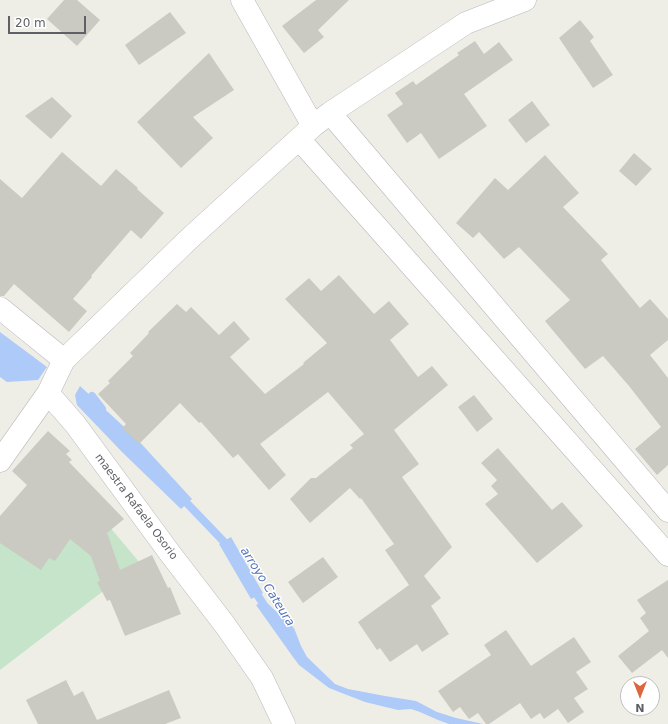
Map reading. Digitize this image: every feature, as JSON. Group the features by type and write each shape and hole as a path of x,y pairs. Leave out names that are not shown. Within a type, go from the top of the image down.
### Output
{"street":[{"path":"242,0 306,132 668,555"},
{"path":"0,462 48,393 64,360 190,238 306,132 330,113 466,23 525,0"},
{"path":"330,113 668,511"},
{"path":"0,308 64,360"},
{"name":"maestra Rafaela Osorio","path":"48,393 75,424 169,552 225,625 262,678 284,724"}],"green space":[{"path":"71,481 140,563 0,670 0,528"}],"water":[{"path":"0,332 47,367 38,380 7,382 0,377"},
{"path":"80,386 136,438 192,499 181,509 122,452 77,405 75,395"},
{"path":"231,537 263,593 251,599 219,544"},
{"path":"265,601 294,628 307,657 335,684 348,689 416,701 437,712 483,724 449,724 411,709 398,710 365,702 329,688 299,665 293,657 256,605"}],"building":[{"path":"64,0 77,0 100,20 77,46 47,19"},
{"path":"316,0 349,0 318,30 324,37 304,53 282,26"},
{"path":"170,12 186,33 139,65 125,45"},
{"path":"580,20 594,37 590,41 613,75 593,88 559,38"},
{"path":"475,41 484,54 499,42 513,60 464,94 487,126 439,159 421,133 407,143 387,115 403,104 395,93 413,81 416,85 459,55 457,53"},
{"path":"209,53 234,90 193,117 213,138 181,168 137,122"},
{"path":"52,97 72,116 51,139 25,116"},
{"path":"532,101 550,125 526,143 508,120"},
{"path":"62,152 101,186 116,169 164,213 141,239 131,230 91,276 92,277 73,299 87,311 69,332 14,284 4,296 0,296 0,179 22,198"},
{"path":"634,153 652,169 636,186 619,171"},
{"path":"545,155 579,193 563,207 608,254 601,260 640,308 650,299 668,319 668,340 650,355 668,378 668,465 657,475 635,449 661,427 603,356 585,369 545,321 570,300 519,247 504,259 479,232 473,238 456,223 495,178 508,190"},
{"path":"339,275 374,314 389,301 409,324 390,340 418,377 432,366 448,385 394,430 419,464 402,477 452,547 424,576 441,598 431,606 449,634 422,652 417,644 390,662 380,648 377,650 358,622 409,585 385,550 394,544 361,498 360,499 350,488 310,523 290,499 311,478 316,478 353,448 350,445 364,434 328,392 260,444 286,475 269,490 238,454 233,458 201,422 199,423 180,403 139,444 122,428 126,424 98,394 110,383 108,381 133,356 130,353 149,333 148,332 177,304 186,312 191,307 219,335 234,321 250,339 230,357 265,394 304,364 303,363 327,343 285,299 309,278 321,291"},
{"path":"474,395 493,419 477,432 458,407"},
{"path":"48,431 70,451 66,454 72,460 69,462 124,519 107,533 120,570 152,555 168,588 170,587 181,614 125,636 110,600 107,601 97,582 100,581 91,556 70,539 55,561 49,558 41,570 0,543 0,516 27,485 12,471"},
{"path":"498,448 552,510 562,502 583,526 537,563 485,504 498,494 491,486 497,480 481,463"},
{"path":"323,557 338,577 303,603 288,582"},
{"path":"668,580 668,658 662,650 632,673 618,656 649,631 640,618 646,613 637,600"},
{"path":"506,630 531,666 574,637 591,662 576,672 588,689 574,698 584,712 568,723 558,709 544,719 540,713 531,719 520,703 489,724 486,724 478,713 469,719 460,707 453,712 438,691 491,655 484,645"},
{"path":"66,680 74,696 83,691 97,720 169,690 181,718 165,724 38,724 26,700"}],"waterway":[{"name":"arroyo Cateura","path":"92,396 102,409"},
{"name":"arroyo Cateura","path":"180,496 230,549"},
{"name":"arroyo Cateura","path":"253,588 267,610"}]}
